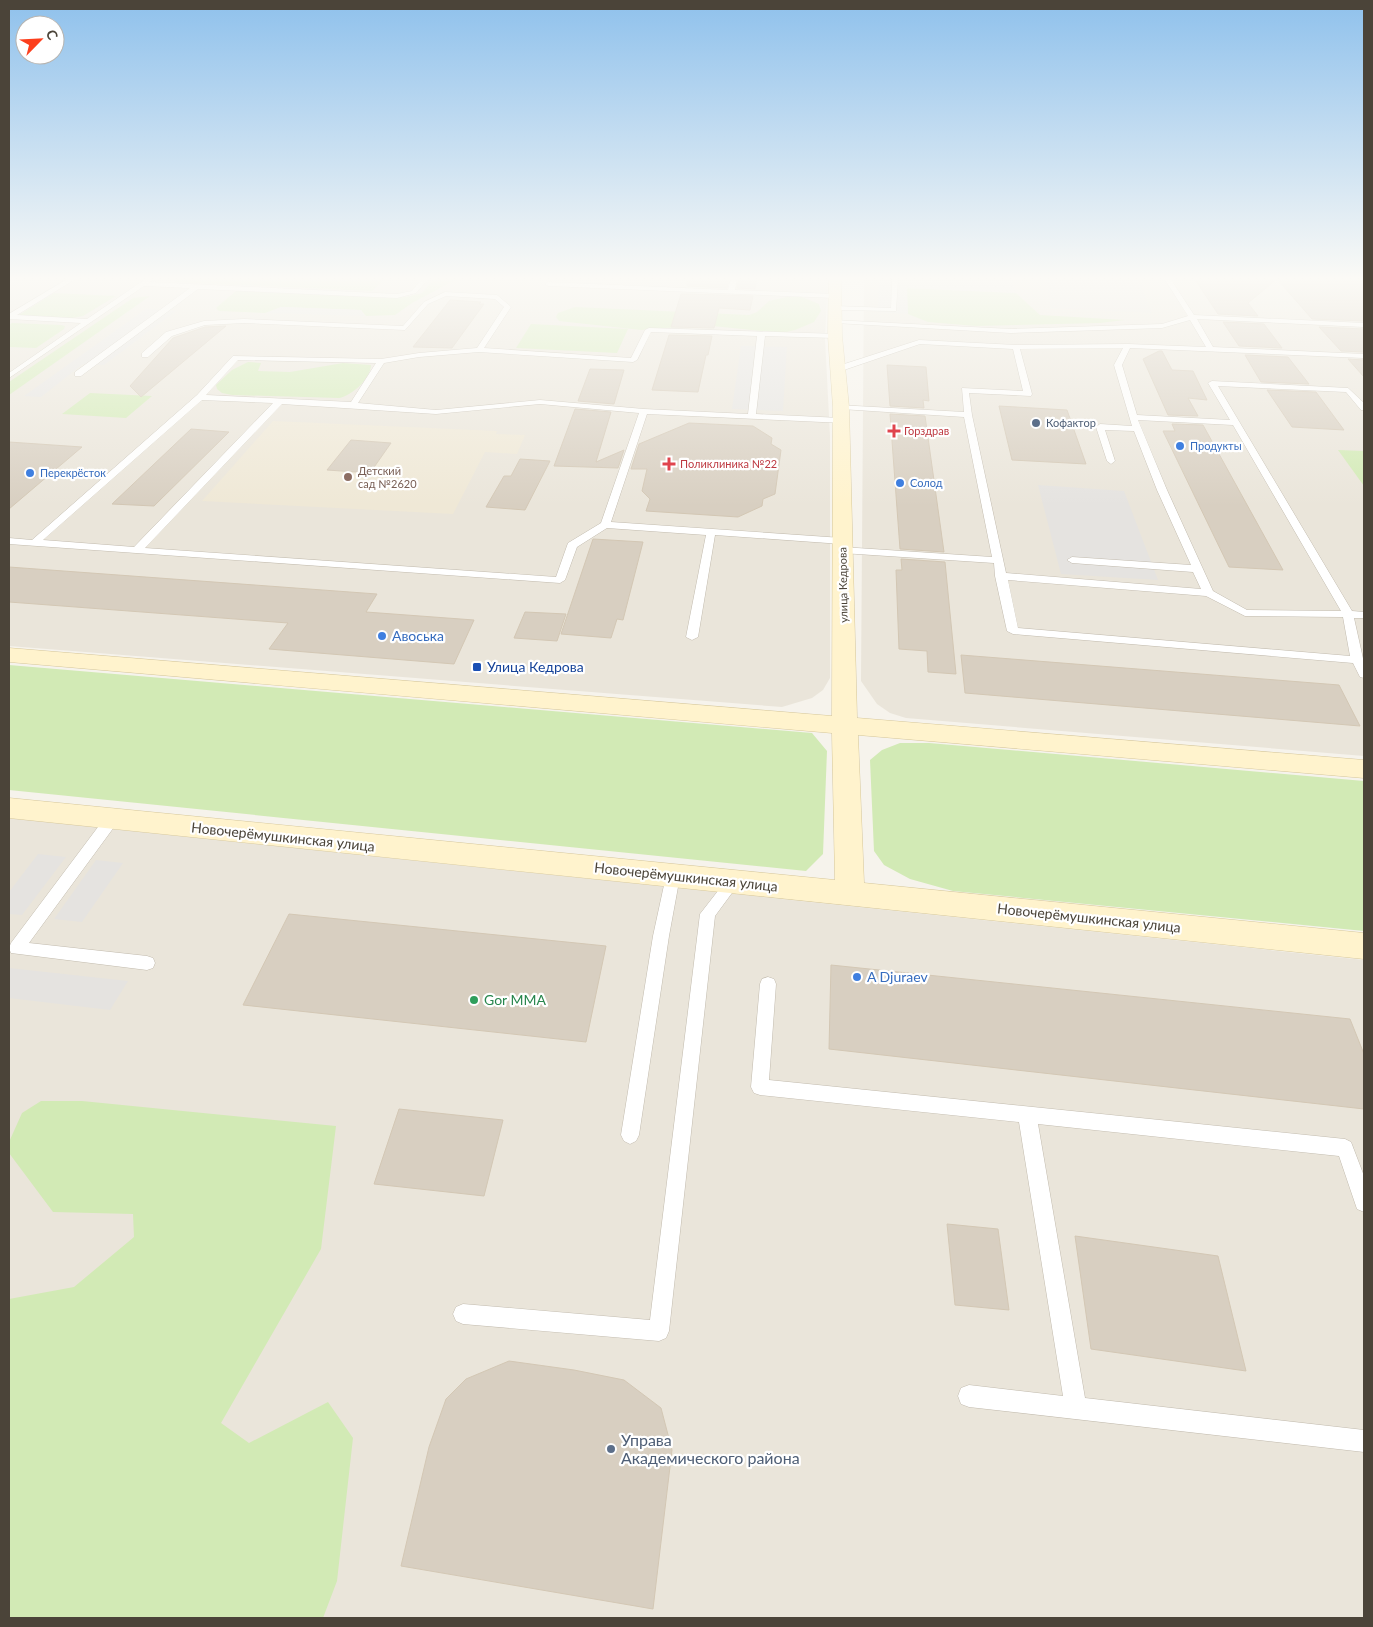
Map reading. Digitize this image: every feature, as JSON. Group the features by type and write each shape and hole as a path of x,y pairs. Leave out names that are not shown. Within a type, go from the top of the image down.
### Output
{"street":[{"name":"улица Кедрова","path":"837,354 841,414 845,725 850,892"},
{"path":"9,655 1364,769"},
{"name":"Новочерёмушкинская улица","path":"9,808 732,882 850,892 1364,946"}],"lane":[{"path":"9,376 40,354"},
{"path":"78,374 105,354"},
{"path":"34,543 200,397 236,358 381,361 432,354"},
{"path":"539,354 633,360 636,354"},
{"path":"752,416 759,354"},
{"path":"838,369 883,354"},
{"path":"1018,354 1028,394 965,390 968,415 1012,631 1357,660"},
{"path":"1124,354 1118,365 1133,416 1196,569 1208,592"},
{"path":"1311,354 1364,356"},
{"path":"353,405 381,361"},
{"path":"1364,408 1348,390 1212,383 1348,614 1357,660 1364,674"},
{"path":"200,397 353,405 436,412 540,402 644,412 752,416 841,414 968,415"},
{"path":"137,550 280,401"},
{"path":"605,525 644,412"},
{"path":"1133,416 1234,422"},
{"path":"1111,461 1100,427 1138,429"},
{"path":"9,541 560,580 572,545 605,525 711,532 997,560"},
{"path":"692,637 711,532"},
{"path":"1072,560 1196,569"},
{"path":"1000,576 1208,592 1245,613 1364,615"},
{"path":"13,948 112,819"},
{"path":"630,1135 660,936 673,876"},
{"path":"463,1314 660,1331 708,914 732,882"},
{"path":"13,948 147,963"},
{"path":"768,984 760,1087 1345,1148 1364,1202"},
{"path":"1027,1114 1076,1408"},
{"path":"969,1396 1364,1440"}],"shaded area":[{"path":"9,354 826,354 830,436 830,678 823,690 812,698 782,707 9,646"},
{"path":"83,354 119,354 104,365 83,364 41,397 24,396"},
{"path":"740,354 787,354 783,411 732,409"},
{"path":"863,354 1364,354 1364,756 906,718 890,713 877,704 861,681"},
{"name":"Детский сад №2620","path":"273,421 497,431 496,434 525,435 517,454 485,452 453,514 202,501"},
{"path":"1038,485 1124,491 1158,580 1061,574"},
{"path":"9,818 1364,960 1364,1618 9,1618"},
{"path":"38,854 66,857 22,915 9,914 9,892"},
{"path":"96,860 123,863 82,922 54,919"},
{"path":"9,968 128,981 110,1010 9,998"}],"green space":[{"path":"50,354 67,354 9,395 9,382"},
{"path":"248,362 261,363 258,371 290,372 343,363 371,365 368,375 360,386 344,397 339,398 232,395 222,393 217,389 216,385 232,370"},
{"path":"90,393 152,396 126,418 62,414"},
{"path":"1338,450 1364,451 1364,486"},
{"path":"9,665 812,733 827,751 823,854 806,871 9,790"},
{"path":"900,743 929,743 1364,781 1364,931 953,891 910,879 884,865 874,851 870,760 882,750"},
{"path":"41,1101 82,1101 336,1126 321,1249 221,1423 249,1443 328,1402 353,1438 337,1581 323,1618 9,1618 9,1299 74,1287 134,1237 133,1214 53,1212 9,1153 9,1142 22,1113"}],"building":[{"path":"159,354 193,354 141,397 130,386"},
{"path":"663,354 708,354 706,355 698,392 652,390"},
{"path":"1153,354 1164,354 1172,370 1193,371 1207,400 1188,398 1198,416 1168,415 1143,359"},
{"path":"1245,355 1288,357 1309,384 1261,382"},
{"path":"1348,359 1364,360 1364,377"},
{"path":"887,365 926,367 929,401 923,400 924,408 890,406"},
{"path":"590,369 624,370 614,404 578,401"},
{"path":"1267,390 1316,392 1344,430 1292,427"},
{"path":"999,406 1067,410 1086,464 1012,460"},
{"path":"575,409 611,412 596,462 624,450 618,468 554,466"},
{"path":"890,414 925,416 944,552 900,549"},
{"name":"Поликлиника №22","path":"689,423 753,426 772,438 771,444 781,450 775,494 763,499 762,506 738,517 646,511 650,499 642,491 647,469 631,469 639,444"},
{"path":"1172,424 1203,425 1283,570 1229,567 1163,431 1175,431"},
{"path":"191,429 229,432 154,506 112,504"},
{"path":"351,440 391,443 370,473 327,470"},
{"name":"Перекрёсток","path":"9,442 82,447 9,509"},
{"path":"520,459 550,461 525,510 486,507 504,476 511,476"},
{"path":"593,539 643,542 623,620 617,619 611,638 561,634"},
{"path":"901,559 945,562 956,674 928,672 927,651 899,649 896,570 902,570"},
{"path":"9,567 377,594 366,612 474,620 454,664 269,649 288,623 9,602"},
{"path":"525,612 566,614 557,641 514,638"},
{"path":"961,655 1339,685 1360,726 965,693"},
{"path":"289,914 606,946 586,1042 243,1005"},
{"path":"831,965 1350,1019 1364,1054 1364,1109 829,1049"},
{"path":"399,1109 503,1120 484,1196 374,1184"},
{"path":"947,1224 998,1229 1009,1310 955,1305"},
{"path":"1075,1236 1218,1256 1246,1371 1091,1349"},
{"path":"509,1361 574,1370 624,1380 661,1408 672,1450 653,1609 401,1566 429,1447 446,1399 466,1379"}],"place":[{"name":"Кофактор","path":"1036,423"},
{"name":"Горздрав","path":"894,431"},
{"name":"Продукты","path":"1180,446"},
{"name":"Поликлиника №22","path":"669,464"},
{"name":"Перекрёсток","path":"30,473"},
{"name":"Детский сад №2620","path":"348,477"},
{"name":"Солод","path":"900,483"},
{"name":"Авоська","path":"382,636"},
{"name":"Улица Кедрова","path":"477,667"},
{"name":"A Djuraev","path":"857,977"},
{"name":"Gor MMA","path":"474,1000"},
{"name":"Управа Академического района","path":"611,1449"}]}
